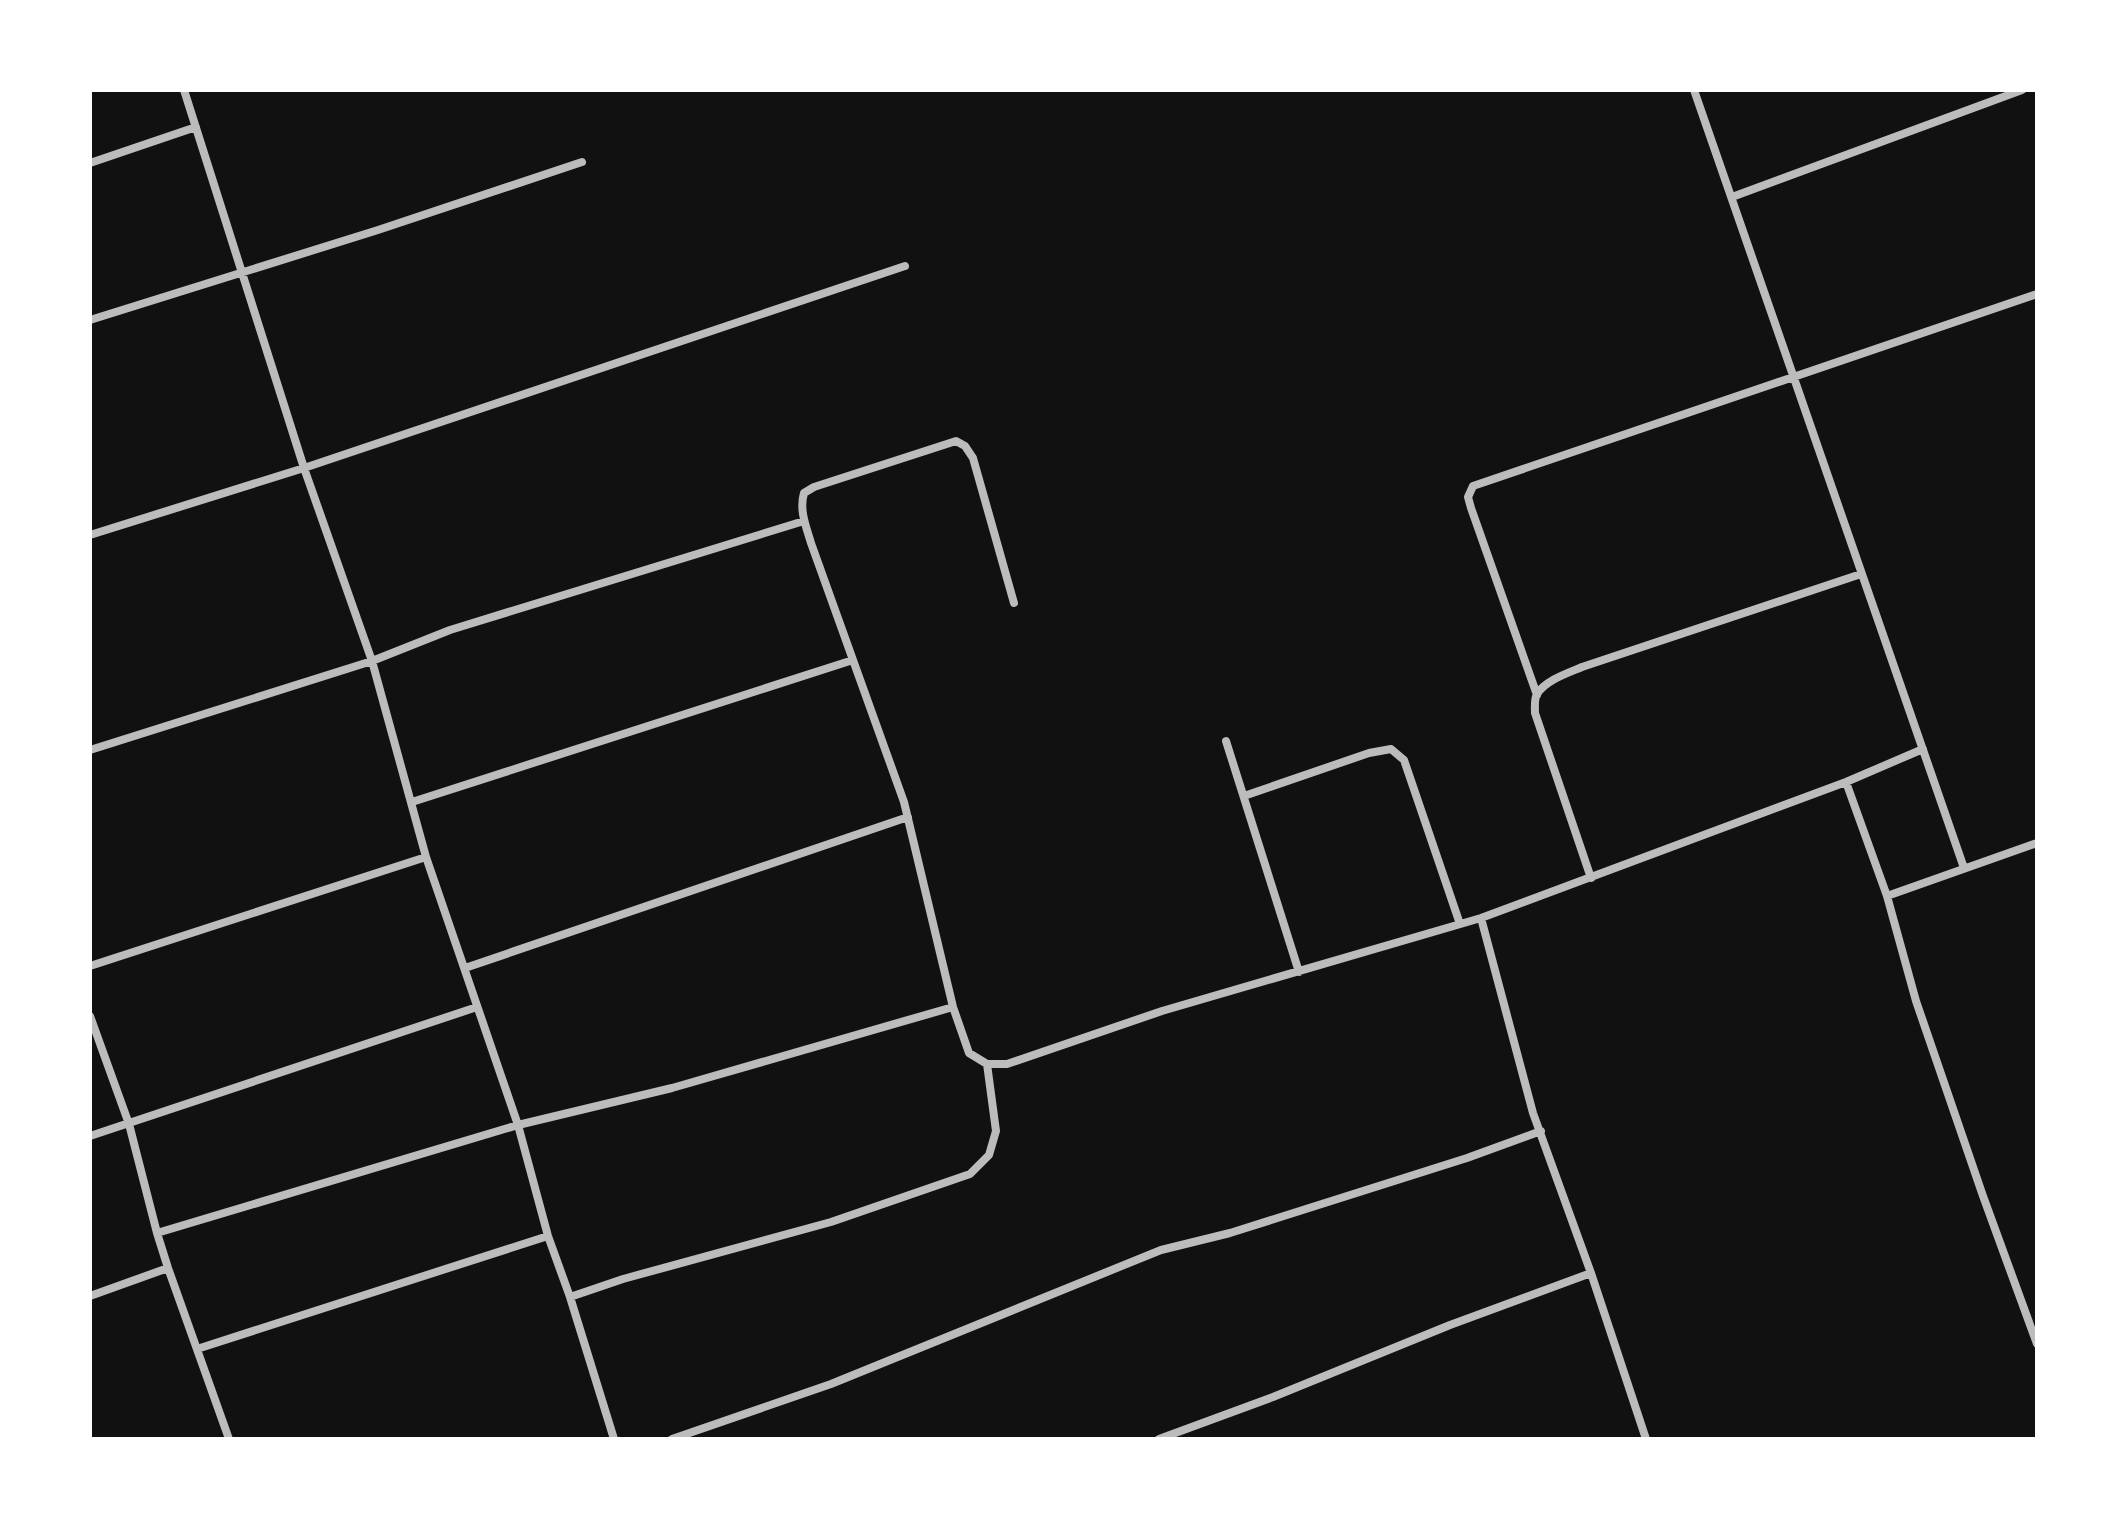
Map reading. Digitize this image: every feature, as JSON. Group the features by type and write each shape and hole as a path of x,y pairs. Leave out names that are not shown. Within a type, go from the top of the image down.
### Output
{"street":[{"path":"184,90 304,468 372,661 426,857 518,1125 548,1236 614,1439"},
{"path":"1694,90 1964,868"},
{"path":"1732,197 2022,90"},
{"path":"90,163 196,127"},
{"path":"90,320 582,162"},
{"path":"90,535 304,468 905,266"},
{"path":"1591,878 1535,713 1537,695 1471,508 1470,490 1477,484 2037,294"},
{"path":"1014,603 973,458 965,446 956,441 814,487 804,493 801,503 804,521 908,817 953,1007 969,1053 987,1064 1007,1064 1162,1011 1481,918 1846,782 1923,749"},
{"path":"90,750 372,661 450,630 804,521"},
{"path":"1537,695 1545,686 1582,667 1861,574"},
{"path":"412,802 853,660"},
{"path":"1226,741 1299,972"},
{"path":"1244,796 1369,753 1391,749 1404,760 1460,924"},
{"path":"1846,782 1887,896 1916,1001 2037,1344"},
{"path":"465,968 908,817"},
{"path":"1887,896 2037,843"},
{"path":"90,966 426,857"},
{"path":"1481,918 1533,1113 1646,1439"},
{"path":"90,1136 477,1007"},
{"path":"157,1233 518,1125 672,1088 953,1007"},
{"path":"90,1016 129,1124 168,1268 229,1439"},
{"path":"570,1297 623,1279 831,1222 970,1174 989,1155 996,1131 987,1064"},
{"path":"672,1439 831,1384 1161,1250 1230,1233 1467,1158 1541,1131"},
{"path":"197,1349 548,1236"},
{"path":"90,1296 168,1268"},
{"path":"1159,1439 1591,1273"}]}
